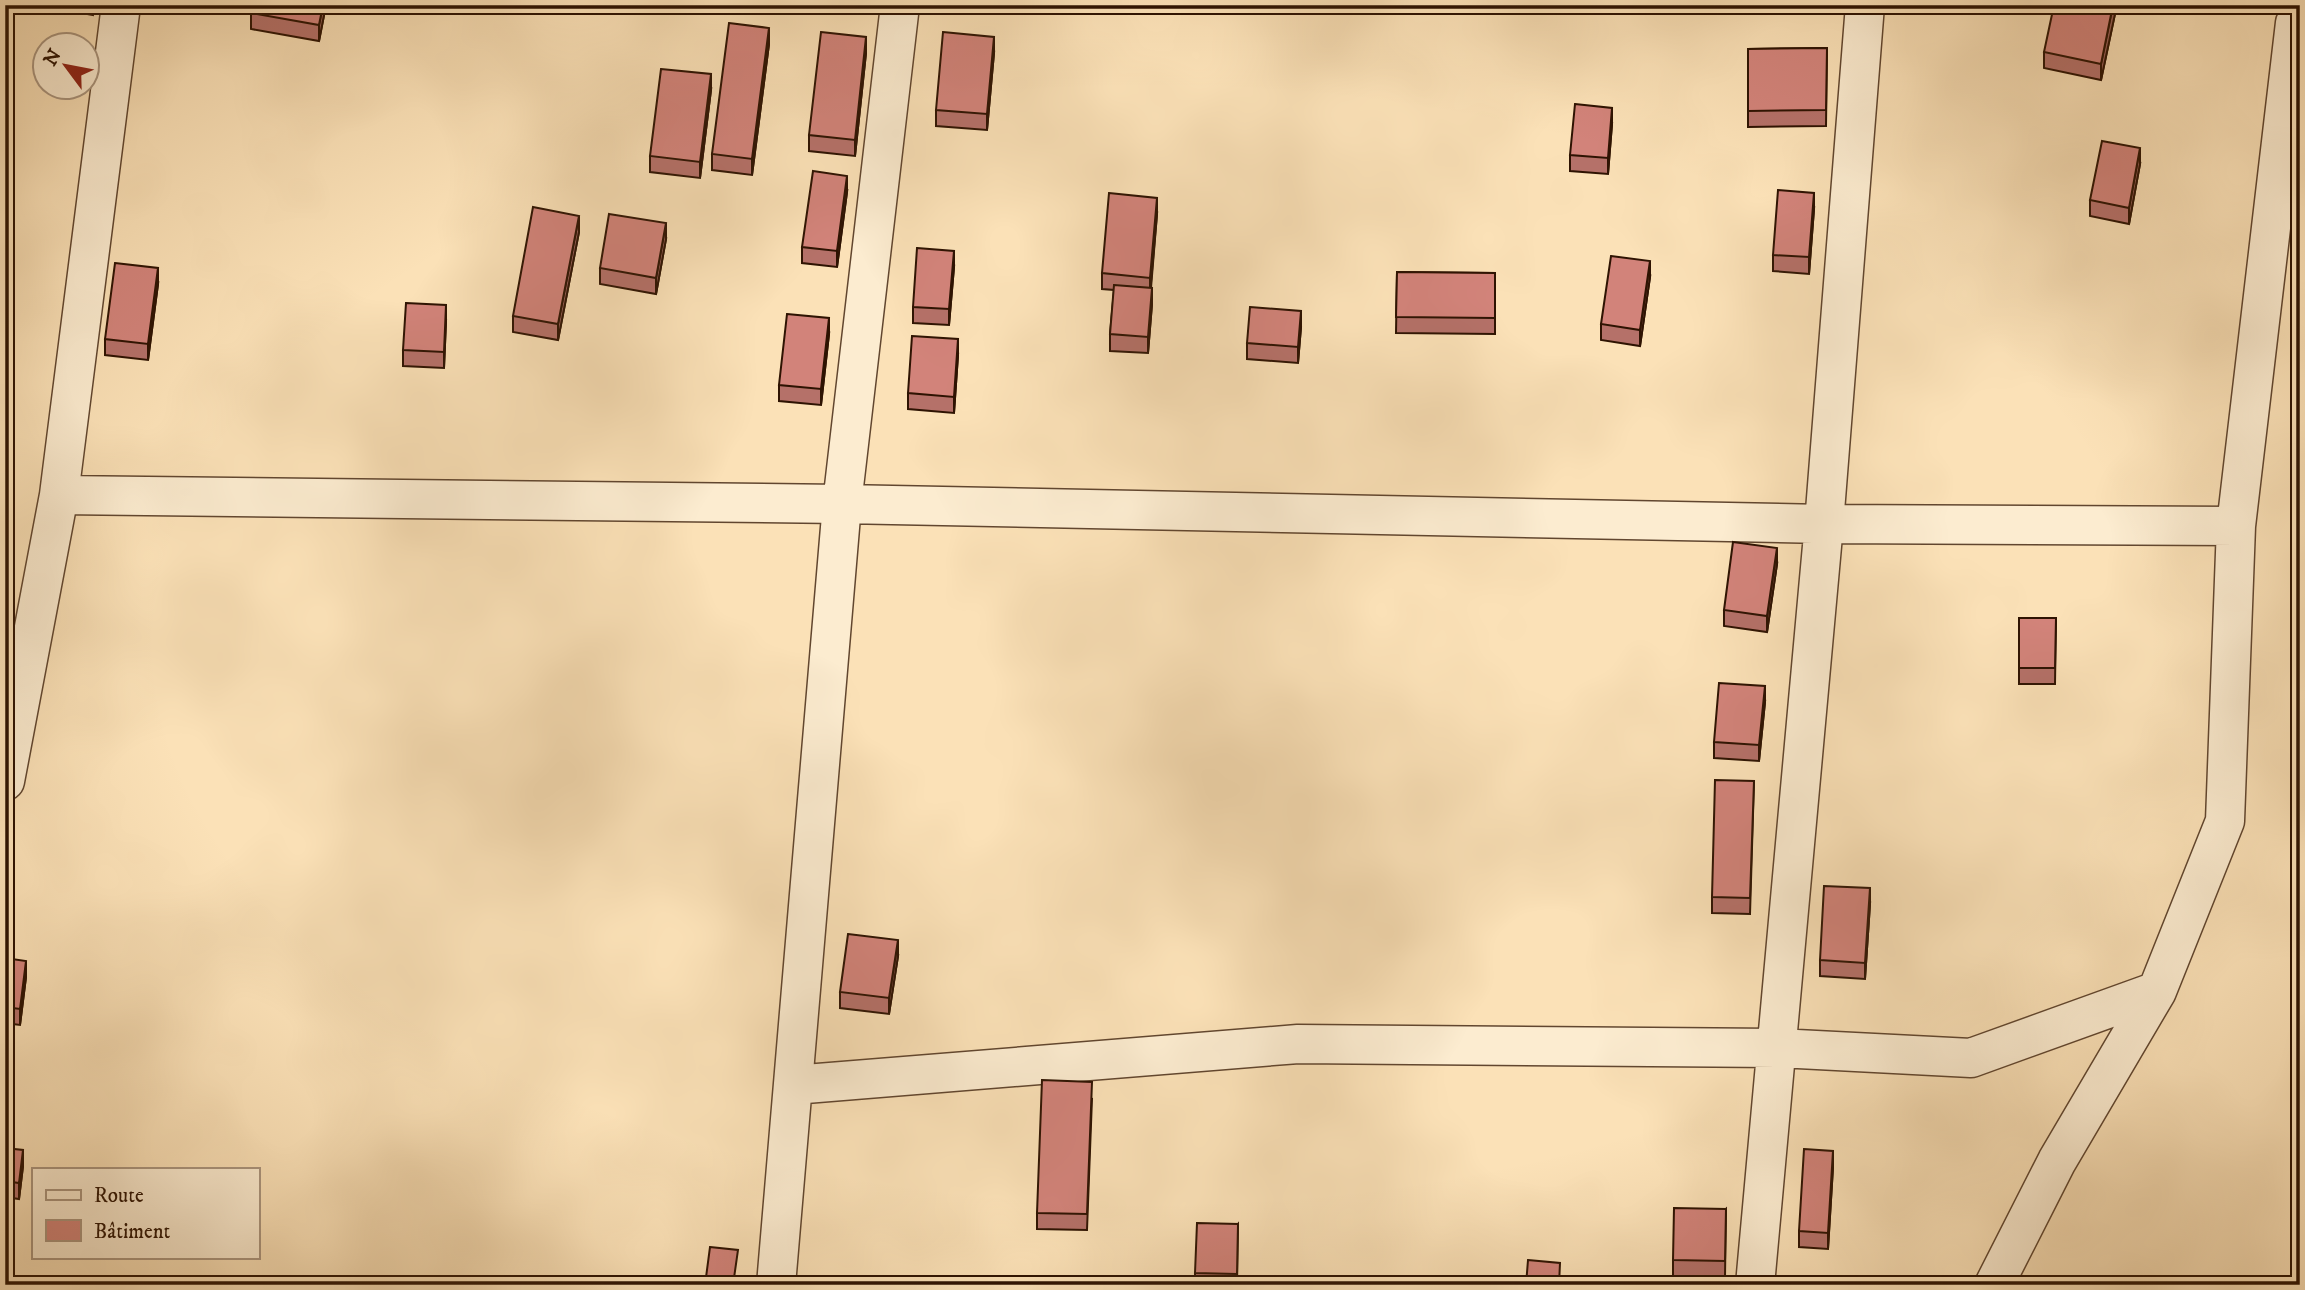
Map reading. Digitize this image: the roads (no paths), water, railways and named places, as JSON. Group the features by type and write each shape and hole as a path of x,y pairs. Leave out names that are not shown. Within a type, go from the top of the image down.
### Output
{"street":[{"path":"5,781 59,495 121,5"},
{"path":"776,1285 842,504 900,5"},
{"path":"1755,1285 1824,524 1865,5"},
{"path":"1994,1285 2057,1161 2157,991 2225,821 2236,526 2295,23"},
{"path":"59,495 842,504 1824,524 2236,526"},
{"path":"793,1085 1298,1044 1777,1048 1971,1058 2157,991"}]}
